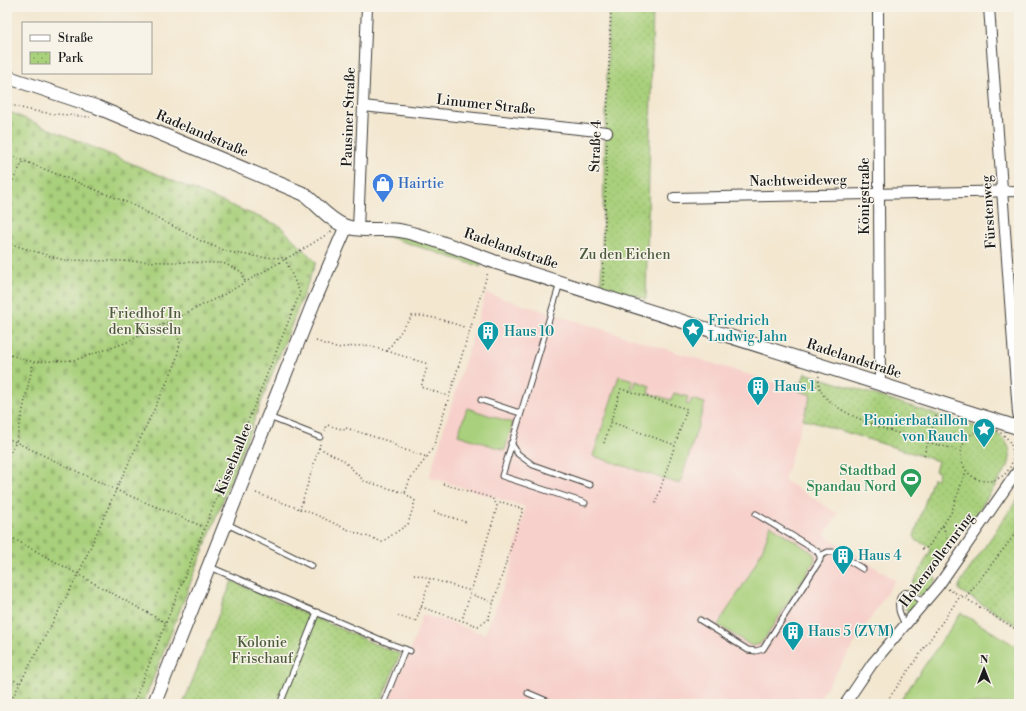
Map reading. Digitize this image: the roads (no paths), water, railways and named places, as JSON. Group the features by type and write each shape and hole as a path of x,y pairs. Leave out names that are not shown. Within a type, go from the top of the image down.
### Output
{"street":[{"name":"Pausiner Straße","path":"352,228 363,106 367,7"},
{"name":"Königstraße","path":"878,7 880,384"},
{"name":"Fürstenweg","path":"989,7 1001,191 1019,416"},
{"name":"Radelandstraße","path":"7,77 97,107 304,194 338,223 352,228 402,231 464,250 494,262 1019,428"},
{"name":"Linumer Straße","path":"363,106 607,132"},
{"name":"Nachtweideweg","path":"674,198 1019,191"},
{"name":"Kisselnallee","path":"154,704 313,304 352,228"},
{"name":"Hohenzollernring","path":"845,704 872,664 939,584 1019,469"}],"lane":[{"path":"560,282 502,476 585,503"},
{"path":"481,400 520,413"},
{"path":"268,416 320,437"},
{"path":"511,443 518,454 533,465 590,485"},
{"path":"700,620 748,650 756,652 763,649 820,560 818,551 756,514"},
{"path":"226,524 312,566"},
{"path":"820,556 828,552 835,552 863,569"},
{"path":"209,567 388,643 408,650 383,704"},
{"path":"905,625 899,609 902,594 904,592 908,593 924,602"},
{"path":"280,704 317,612"},
{"path":"528,693 554,704"}],"place":[{"name":"Hairtie","path":"383,204"},
{"name":"Friedrich Ludwig Jahn","path":"693,348"},
{"name":"Haus 10","path":"488,352"},
{"name":"Haus 1","path":"758,406"},
{"name":"Pionierbataillon von Rauch","path":"984,448"},
{"name":"Stadtbad Spandau Nord","path":"911,498"},
{"name":"Haus 4","path":"843,576"},
{"name":"Haus 5 (ZVM)","path":"793,652"}],"park label":[{"name":"Zu den Eichen","path":"625,255"},
{"name":"Friedhof In den Kisseln","path":"145,322"},
{"name":"Kolonie Frischauf","path":"262,652"}]}
